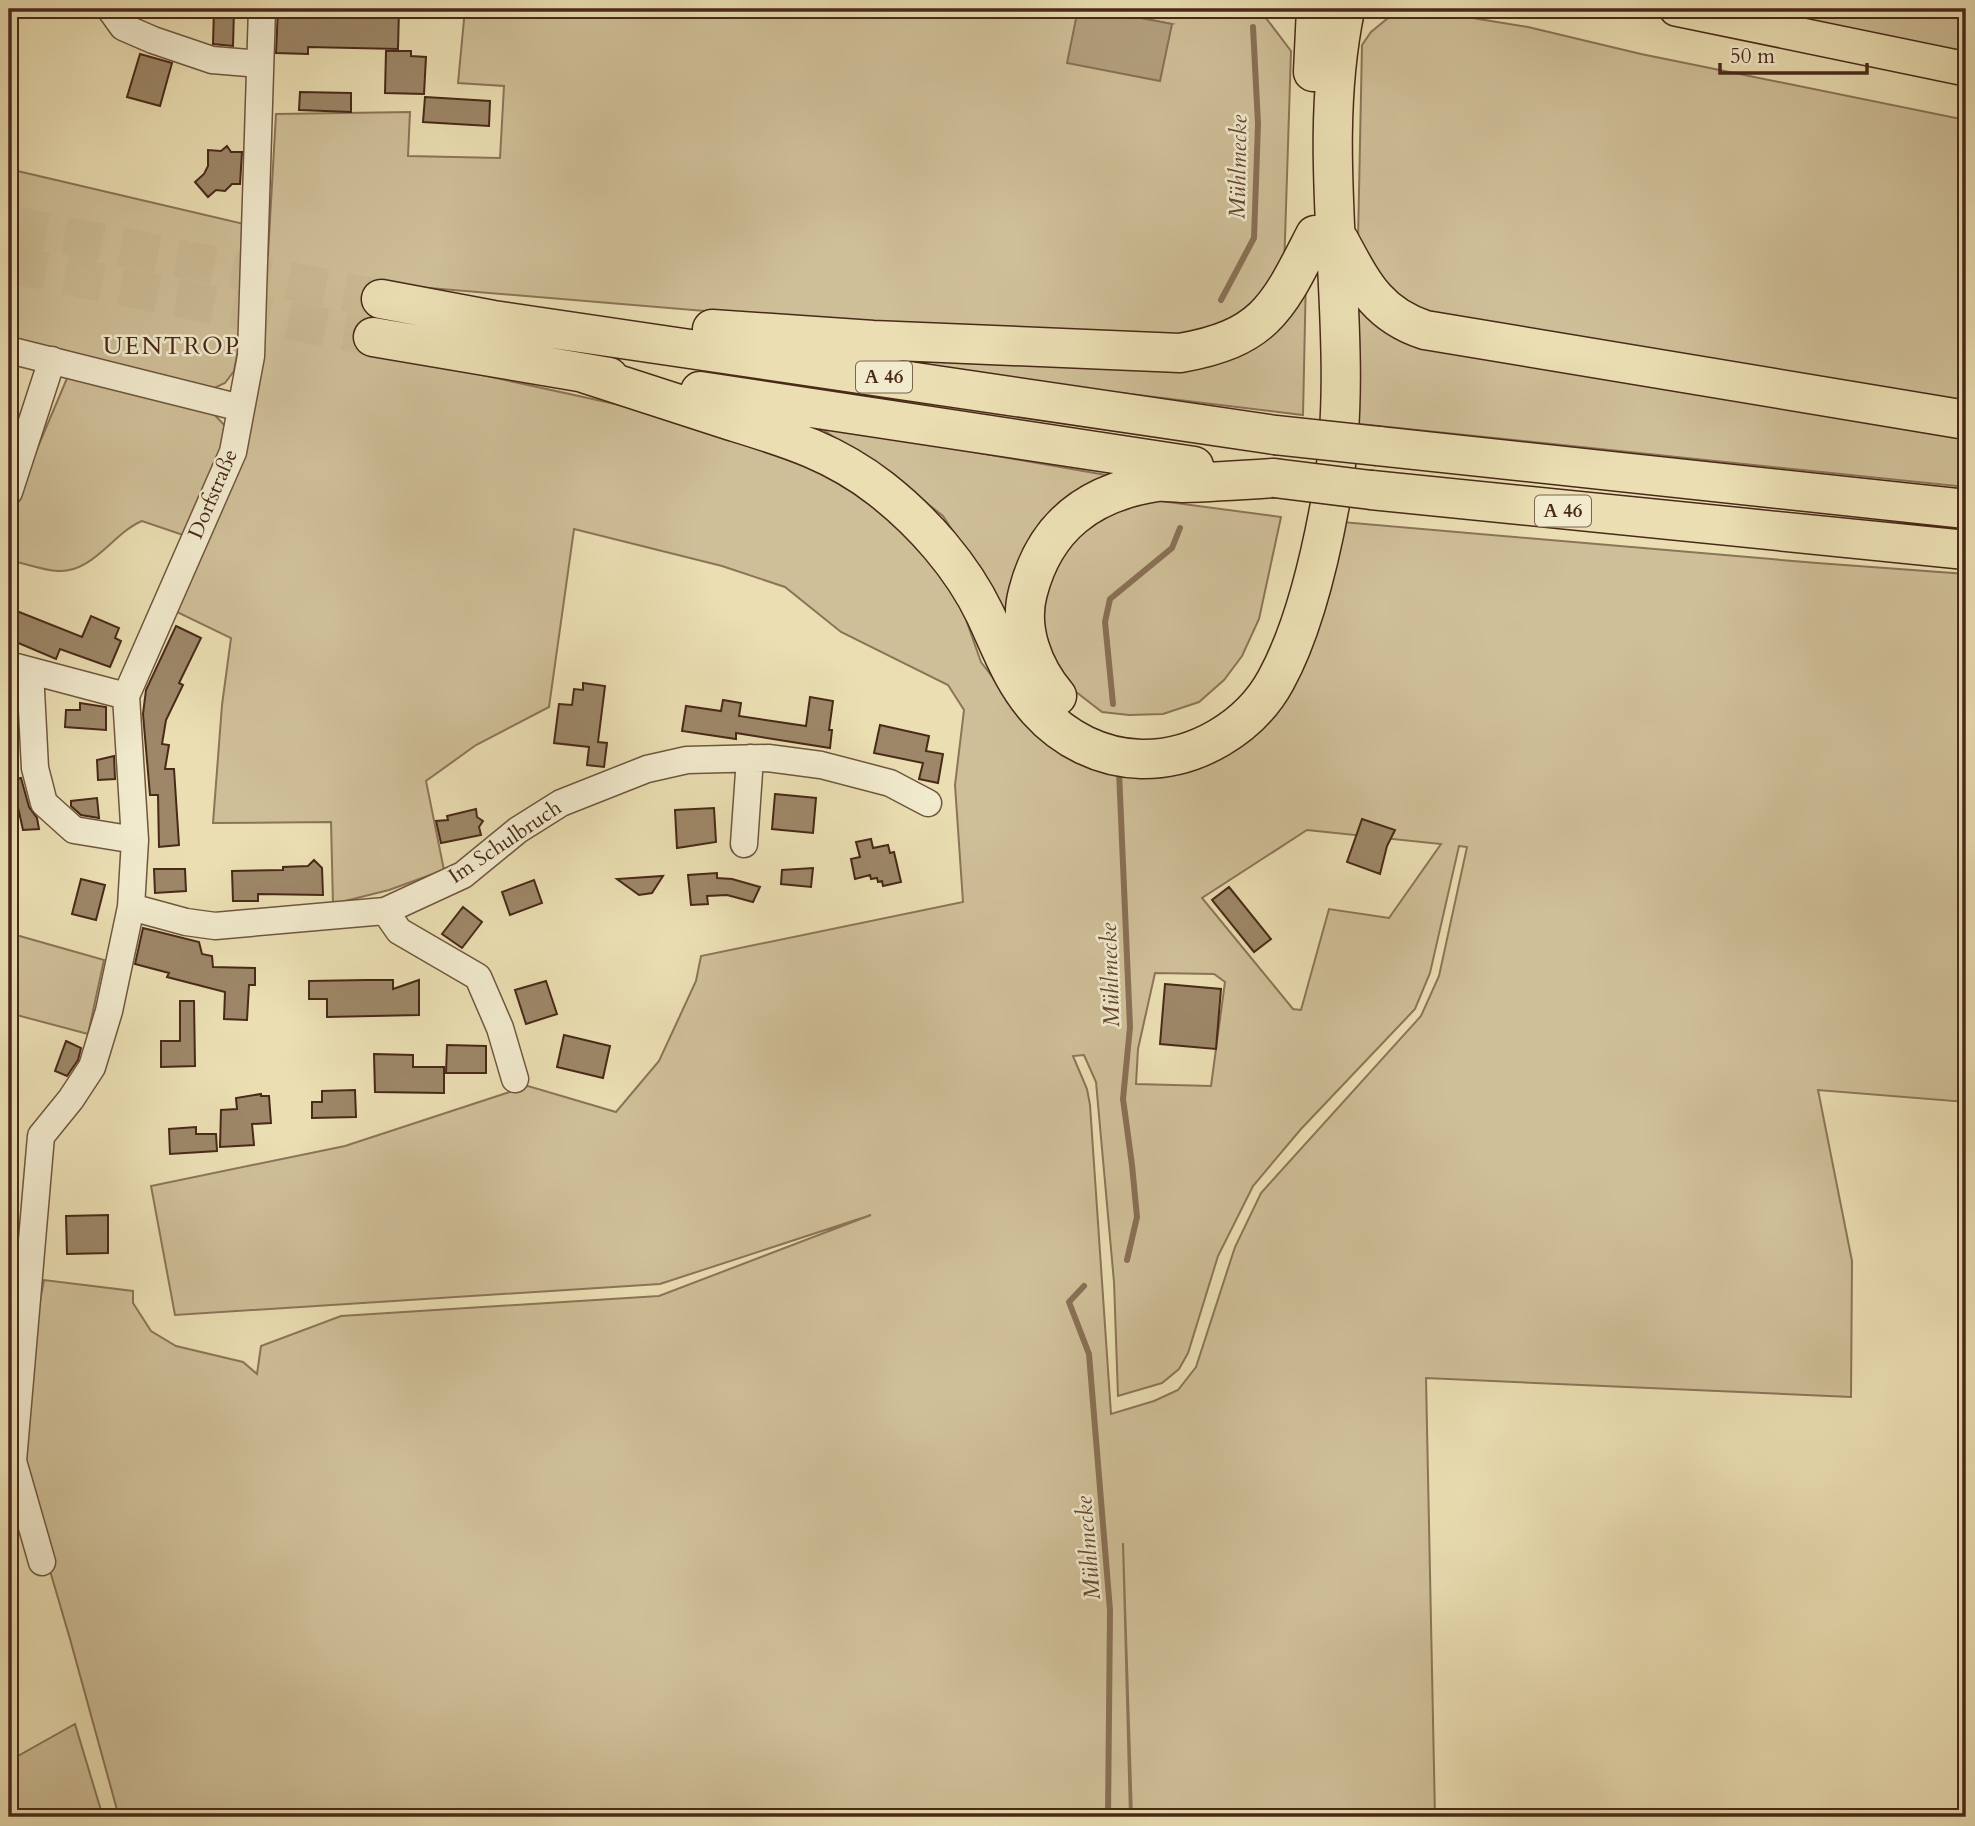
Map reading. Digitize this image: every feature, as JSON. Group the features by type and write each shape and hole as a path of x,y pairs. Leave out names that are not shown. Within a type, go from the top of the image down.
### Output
{"highway":[{"path":"583,373 805,444 853,470 902,507 939,545 978,603 1014,677 1036,708 1053,725 1072,738 1109,755 1150,759 1174,756 1219,738 1239,724 1258,705 1276,680 1309,589 1332,490 1341,371 1312,136 1316,9"},
{"path":"1274,478 1159,482 1139,486 1101,498 1059,529 1042,552 1033,573 1026,600 1025,626 1031,653 1055,694 1086,720 1119,733 1155,735 1189,729 1226,705 1253,673 1262,657 1291,573 1310,470 1320,352 1331,142 1339,42 1346,9"},
{"path":"493,320 620,323 873,340 1180,353 1228,341 1269,314 1325,234"},
{"path":"1325,234 1383,309 1424,330 1966,420"},
{"name":"A 46","path":"381,299 493,320 1275,435 1966,509"},
{"name":"A 46","path":"373,337 583,373 1274,478 1966,550"}],"main road":[{"path":"1327,9 1346,9"},
{"path":"1676,9 1966,69"}],"street":[{"path":"110,9 123,27 153,40 212,60 260,64"},
{"name":"Dorfstraße","path":"42,1562 13,1461 41,1136 71,1099 92,1067 109,1011 131,907 135,841 126,696 233,452 251,356 262,9"},
{"path":"9,350 241,408"},
{"path":"9,492 52,360"},
{"path":"126,696 20,668 44,803 74,830 135,841"},
{"path":"744,844 750,758"},
{"name":"Im Schulbruch","path":"131,907 186,922 215,926 385,911 463,875 518,830 561,803 647,769 688,760 768,758 821,765 890,783 928,803"},
{"path":"385,911 399,931 478,977 500,1028 515,1079"}],"shaded area":[{"path":"465,9 1078,9 1068,63 1172,24 1094,9 1264,9 1266,18 1291,51 1284,270 1248,315 1204,336 1128,340 729,313 394,285 381,353 689,420 835,473 913,530 958,597 981,662 1034,731 1224,755 1342,522 1966,574 1966,1102 1818,1090 1852,1261 1851,1397 1426,1378 1435,1817 1132,1817 1123,1543 1130,1817 119,1817 70,1639 18,1472 28,1364 44,1280 133,1291 133,1303 151,1331 176,1346 243,1362 257,1374 261,1346 341,1316 659,1296 871,1215 660,1284 175,1315 151,1186 345,1146 528,1086 616,1112 659,1061 696,981 701,956 963,902 955,785 964,710 948,685 841,632 785,587 722,566 574,529 549,707 476,745 426,781 444,870 389,890 333,904 331,822 213,823 222,705 231,638 177,612 251,424 262,360 276,114 410,112 408,156 500,158 504,86 458,83","holes":["1307,830 1441,844 1389,918 1329,909 1301,1010 1293,1009 1202,898","1459,846 1467,847 1439,976 1421,1016 1261,1193 1235,1247 1196,1367 1178,1390 1154,1401 1111,1414 1090,1105 1087,1089 1073,1056 1084,1055 1096,1082 1114,1282 1118,1396 1162,1383 1179,1369 1188,1353 1218,1256 1253,1186 1301,1129 1415,1009 1430,973","1155,973 1214,974 1225,982 1211,1086 1136,1084 1138,1049"]},
{"path":"1078,9 1094,9 1172,24 1160,81 1067,63"},
{"path":"1399,9 1418,9 1528,27 1641,54 1966,120 1966,408 1396,309 1358,241 1362,45 1371,32"},
{"path":"1749,9 1966,9 1966,56"},
{"path":"9,169 244,224 238,350 234,371 225,383 210,390 9,344"},
{"path":"1306,275 1303,415 730,342 1168,361"},
{"path":"1352,287 1375,317 1966,431 1966,487 1359,424"},
{"path":"68,376 209,409 229,430 186,536 142,521 82,566 70,570 58,571 9,560 9,515"},
{"path":"814,424 1123,478 1082,492 1014,644 980,572 943,516 886,471"},
{"path":"1153,500 1281,517 1259,619 1242,656 1224,680 1199,702 1163,714 1129,715 1102,712 1071,688 1053,661 1043,624 1047,579 1075,535 1116,509"},
{"path":"9,933 104,960 88,1034 9,1013"},
{"path":"75,1724 103,1817 9,1817 9,1761"}],"building":[{"path":"214,9 234,9 233,46 213,44"},
{"path":"278,9 399,9 398,49 308,47 308,54 276,53"},
{"path":"386,51 411,51 411,56 426,57 424,94 385,93"},
{"path":"140,54 172,63 160,106 127,97"},
{"path":"300,92 351,93 351,112 299,110"},
{"path":"425,97 490,101 489,126 423,122"},
{"path":"227,146 231,152 242,152 240,184 232,184 225,191 216,190 208,197 195,182 208,166 208,150 221,151"},
{"path":"9,608 82,637 91,616 119,628 115,638 121,641 110,667 60,649 56,659 9,639"},
{"path":"176,626 201,638 179,683 183,685 166,720 162,744 169,745 165,769 174,769 179,845 159,847 158,795 150,795 143,714 146,690"},
{"path":"583,683 605,686 598,742 607,743 604,767 587,765 589,747 554,743 559,704 572,705 574,689 583,690"},
{"path":"810,697 833,701 829,730 832,730 830,748 736,733 736,739 682,731 686,706 721,711 723,700 741,703 739,716 806,726"},
{"path":"80,703 106,707 106,730 65,727 66,710 80,710"},
{"path":"880,725 929,736 926,751 943,754 938,783 919,779 923,763 874,753"},
{"path":"114,756 115,779 98,780 97,760"},
{"path":"21,778 29,807 37,818 39,829 23,830 12,780"},
{"path":"775,794 816,798 813,833 772,829"},
{"path":"97,798 99,818 81,815 71,806 71,801"},
{"path":"714,808 716,842 677,848 675,810"},
{"path":"476,809 477,817 483,821 479,827 481,835 441,843 436,821 448,820 447,816"},
{"path":"1362,819 1395,830 1387,846 1380,874 1347,862"},
{"path":"871,839 873,848 888,845 890,853 894,852 901,882 883,886 882,881 871,879 870,875 855,879 851,859 860,857 856,842"},
{"path":"314,860 322,868 323,895 258,894 258,901 233,901 232,871 283,870 283,867 308,866"},
{"path":"813,868 811,887 781,884 782,870"},
{"path":"154,869 185,869 186,891 155,893"},
{"path":"717,873 717,878 760,887 753,902 727,895 707,896 708,904 691,905 688,875"},
{"path":"663,876 652,893 639,895 617,879"},
{"path":"81,879 105,885 96,920 72,914"},
{"path":"534,880 542,903 510,915 502,892"},
{"path":"1229,887 1271,939 1254,952 1212,900"},
{"path":"463,907 482,922 462,948 442,934"},
{"path":"143,928 199,942 202,954 212,956 213,967 255,968 255,985 249,985 247,1020 224,1019 225,992 167,977 169,973 135,964"},
{"path":"393,980 393,989 419,980 419,1015 327,1017 327,999 309,999 309,981"},
{"path":"546,981 557,1014 526,1024 515,990"},
{"path":"1165,984 1221,989 1216,1049 1160,1044"},
{"path":"180,1001 194,1001 195,1066 161,1067 161,1041 180,1041"},
{"path":"564,1035 610,1046 603,1078 557,1067"},
{"path":"66,1041 81,1048 78,1060 67,1076 55,1071"},
{"path":"447,1045 486,1046 486,1073 446,1073"},
{"path":"374,1054 413,1055 413,1067 444,1067 444,1093 375,1092"},
{"path":"355,1090 356,1117 312,1118 312,1102 322,1102 322,1091"},
{"path":"261,1094 269,1096 271,1123 252,1124 254,1145 220,1147 221,1110 237,1109 236,1098"},
{"path":"196,1127 196,1134 216,1134 217,1151 170,1154 169,1129"},
{"path":"108,1215 108,1253 67,1254 66,1216"}],"waterway":[{"name":"Mühlmecke","path":"1221,300 1254,238 1258,124 1253,27"},
{"name":"Mühlmecke","path":"1113,704 1105,622 1110,599 1172,548 1180,528"},
{"name":"Mühlmecke","path":"1119,771 1130,1027 1123,1099 1137,1217 1127,1260"},
{"name":"Mühlmecke","path":"1084,1286 1069,1302 1089,1354 1110,1610 1108,1817"}],"tunnel":[{"path":"9,224 381,299"},
{"path":"9,264 373,337"}],"district":[{"name":"UENTROP","path":"172,346"}]}
